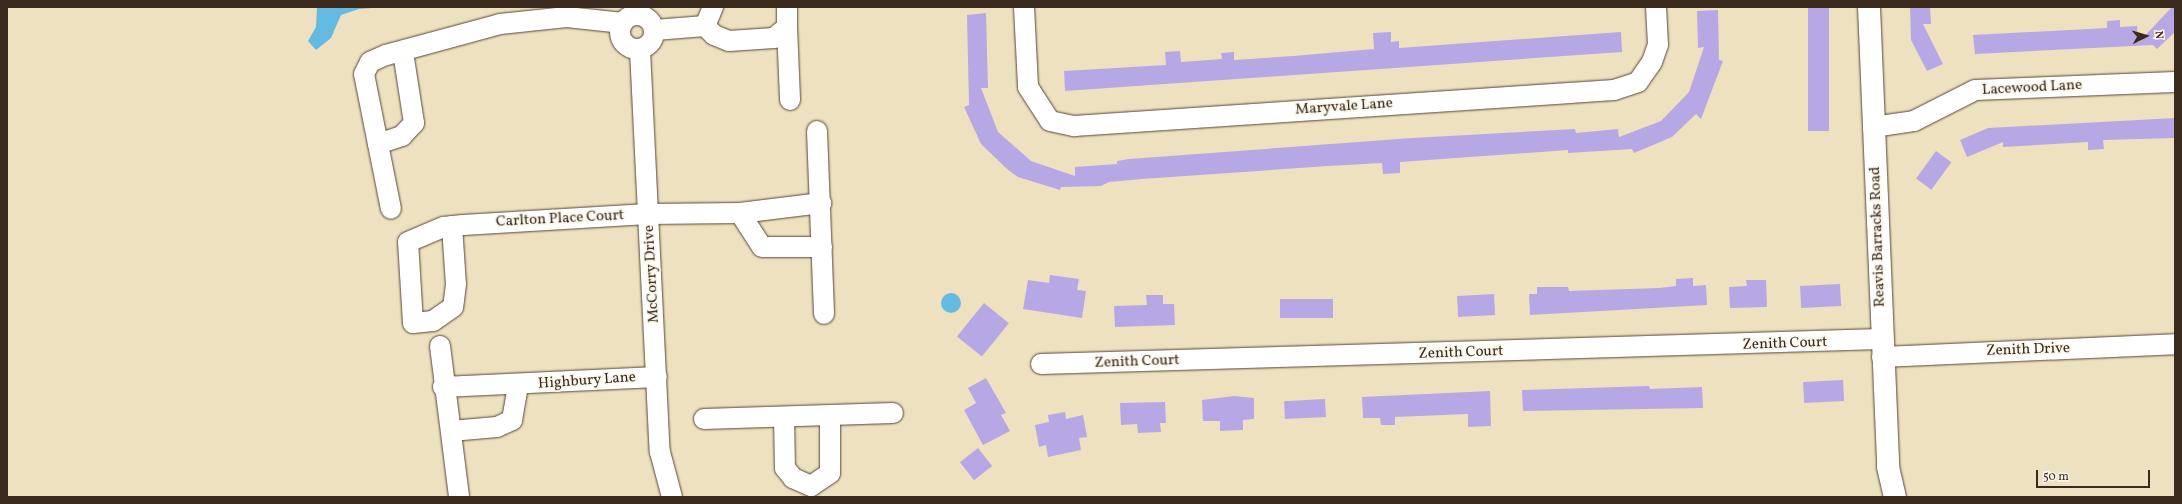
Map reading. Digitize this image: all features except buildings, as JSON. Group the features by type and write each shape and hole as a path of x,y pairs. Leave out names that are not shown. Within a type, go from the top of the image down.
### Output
{"main road":[{"name":"Reavis Barracks Road","path":"1869,7 1888,467 1895,497"},
{"name":"Reavis Barracks Road","path":"1882,497 1888,467"}],"street":[{"path":"705,26 713,7"},
{"path":"787,7 790,100"},
{"name":"Maryvale Lane","path":"1024,7 1028,88 1050,121 1082,126 1614,90 1638,82 1652,62 1658,45 1656,7"},
{"path":"639,15 650,20 655,30 650,45 640,50 629,48 621,39 623,23 628,18 639,15"},
{"path":"391,209 364,74 370,62 500,24 567,17 623,23"},
{"path":"655,30 705,26 714,35 728,41 774,38 787,27"},
{"name":"McCorry Drive","path":"640,50 660,452 672,497"},
{"path":"378,144 402,136 414,123 402,52"},
{"name":"Lacewood Lane","path":"1873,127 1914,121 1975,90 2175,82"},
{"path":"817,131 821,203 824,314"},
{"name":"Carlton Place Court","path":"452,226 456,284 453,307 433,321 413,322 408,242 452,226 648,214 740,213 821,203"},
{"path":"740,213 751,235 762,247 822,247"},
{"name":"Zenith Drive","path":"1882,348 2175,344"},
{"path":"440,346 443,387 452,430 458,497"},
{"name":"Zenith Court","path":"1041,364 1882,348"},
{"name":"Highbury Lane","path":"443,387 518,385 657,377"},
{"name":"Highbury Lane","path":"452,430 497,426 512,420 518,385"},
{"path":"704,419 893,413"},
{"path":"784,417 785,468 792,478 812,492 830,473 830,416"}],"water":[{"path":"317,7 386,7 359,9 341,15 331,38 316,50 308,41 316,27"},
{"path":"951,293 958,296 961,303 958,310 951,313 944,310 941,303 944,296"}]}
